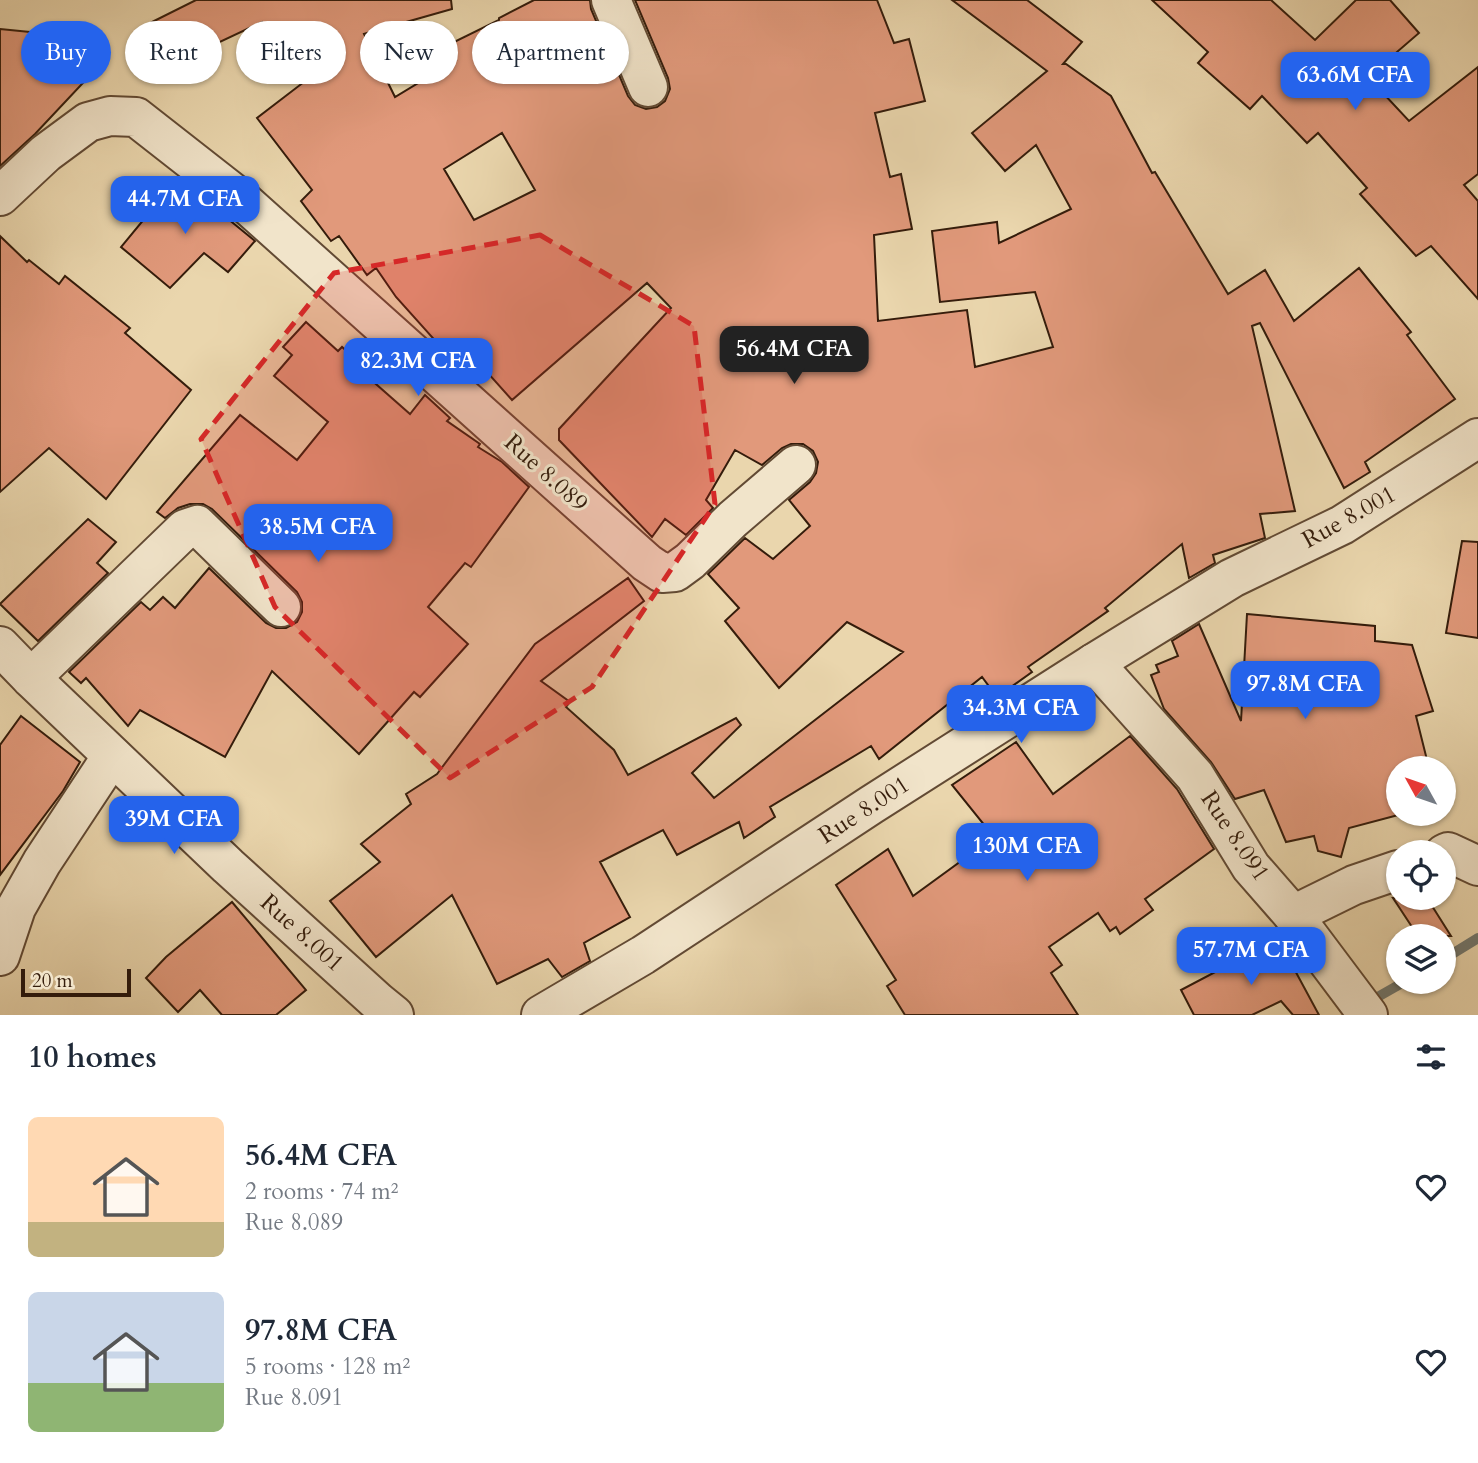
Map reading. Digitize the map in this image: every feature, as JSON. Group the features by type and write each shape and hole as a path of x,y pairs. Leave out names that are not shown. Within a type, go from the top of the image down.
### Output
{"street":[{"path":"611,0 648,87"},
{"name":"Rue 8.089","path":"0,196 46,153 88,122 110,116 136,117 242,200 544,472 647,563 662,573 674,572 690,561 796,464"},
{"name":"Rue 8.001","path":"541,1015 643,956 871,805 1094,663 1233,578 1342,525 1478,438"},
{"path":"31,678 138,571 185,528 195,525 281,607"},
{"name":"Rue 8.001","path":"0,646 228,866 394,1015"},
{"name":"Rue 8.091","path":"1094,663 1195,776 1251,867 1293,915 1368,1015"},
{"path":"0,956 16,908 42,862 112,756"},
{"path":"1456,856 1478,866"},
{"path":"1293,915 1354,885 1386,874"}],"highlighted area":[{"path":"540,235 694,326 715,504 592,687 450,778 275,607 201,439 334,273"}],"building":[{"path":"196,0 451,0 452,9 410,21 360,21 360,84 389,84 395,97 416,84 458,84 458,40 472,33 472,84 623,84 635,105 646,109 657,107 665,101 670,89 668,78 635,0 877,0 894,43 909,39 925,101 875,113 890,177 901,174 912,229 874,235 878,321 967,310 975,367 1053,347 1035,292 940,302 932,231 997,222 999,243 1071,209 1036,145 1005,171 972,133 1047,71 952,0 1027,0 1082,42 1063,64 1111,96 1152,173 1155,172 1228,294 1265,270 1294,321 1359,268 1411,332 1407,335 1455,399 1365,462 1370,472 1344,488 1260,323 1252,326 1295,511 1260,514 1265,538 1213,555 1215,563 1189,578 1182,544 1105,608 1108,611 1028,667 1032,672 997,697 982,677 879,759 871,746 770,807 775,817 744,838 739,822 677,855 663,830 600,862 630,917 584,943 590,961 562,977 548,959 497,984 452,895 376,957 330,901 380,862 361,844 411,804 406,794 437,774 535,644 628,578 644,601 541,681 570,702 566,707 614,750 628,775 736,718 741,725 692,773 714,798 903,652 847,622 779,688 725,621 739,608 708,574 745,538 773,559 810,526 789,500 810,482 816,473 818,462 813,451 803,444 791,444 762,465 735,450 706,500 713,508 686,535 665,519 652,537 559,440 559,429 671,308 647,283 512,400 462,344 448,355 396,297 376,268 367,275 339,236 331,241 301,201 312,190 257,118 301,84 346,84 346,21 236,21 236,34 222,41 222,21 154,21","holes":["502,133 535,190 474,220 444,169"]},
{"path":"534,0 590,0 596,21 497,21"},
{"path":"1152,0 1271,0 1315,40 1356,0 1390,0 1419,33 1368,77 1409,121 1478,67 1478,174 1464,185 1478,201 1478,299 1431,246 1416,256 1360,194 1367,188 1318,133 1307,143 1262,96 1250,109 1198,63 1208,52"},
{"path":"0,29 21,31 21,84 82,84 35,134 0,166"},
{"path":"178,178 255,241 228,272 204,253 170,288 121,247"},
{"path":"0,236 27,262 29,260 59,284 65,276 130,328 125,333 191,390 106,499 49,448 0,492"},
{"path":"306,322 338,351 342,347 371,373 368,377 410,414 425,395 450,418 447,421 480,444 478,447 502,462 529,487 471,567 465,563 428,607 468,644 420,697 414,692 359,754 272,671 225,757 140,710 128,726 86,678 81,683 69,672 141,602 150,610 163,597 175,608 209,568 266,623 276,628 286,628 297,622 302,612 302,602 297,592 212,509 203,504 190,504 178,508 165,518 157,512 240,415 297,460 328,422 274,376 292,355 283,347"},
{"path":"88,519 116,542 97,563 108,573 38,641 0,604"},
{"path":"1462,541 1478,542 1478,638 1446,633"},
{"path":"1247,614 1375,626 1375,641 1412,645 1433,711 1416,716 1426,756 1386,756 1386,818 1349,828 1341,857 1318,851 1314,836 1286,842 1264,790 1235,799 1211,762 1164,709 1151,675 1159,672 1156,665 1178,656 1172,641 1199,624 1241,721"},
{"path":"21,716 80,762 63,791 0,875 0,745"},
{"path":"1130,736 1177,789 1214,849 1145,899 1153,910 1120,934 1116,927 1110,931 1098,913 1049,947 1062,965 1051,973 1078,1015 905,1015 887,986 896,980 836,885 888,849 913,896 994,837 952,785 1016,742 1053,794"},
{"path":"232,902 306,990 276,1015 222,1015 200,990 178,1012 146,978 166,957"},
{"path":"1401,910 1435,910 1443,924 1410,924"},
{"path":"1278,939 1319,1015 1293,1015 1281,1001 1252,1015 1194,1015 1181,990"}],"waterway":[{"path":"1456,952 1478,938"},
{"path":"1367,1003 1386,992"}]}
